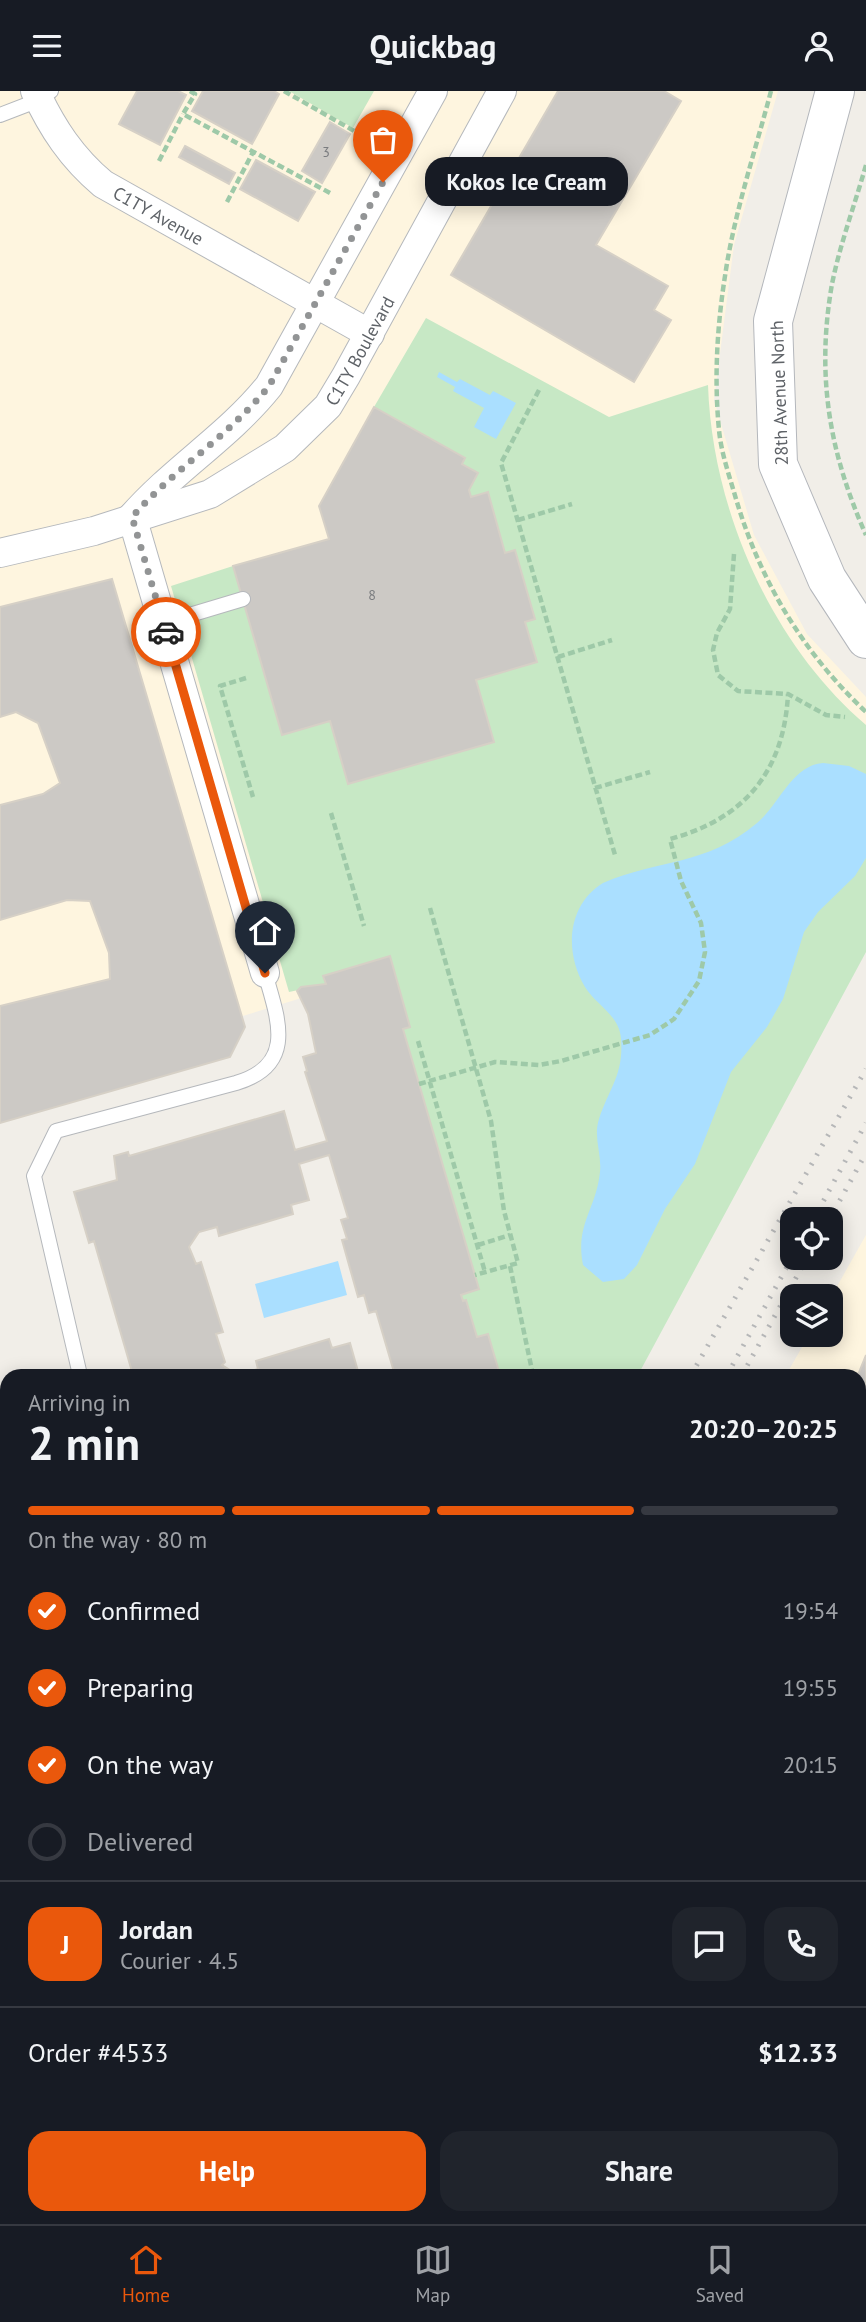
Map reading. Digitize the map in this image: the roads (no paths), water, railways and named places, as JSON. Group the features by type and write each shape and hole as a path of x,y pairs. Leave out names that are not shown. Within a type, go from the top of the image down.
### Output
{"main road":[{"name":"28th Avenue North","path":"835,91 773,321 778,464 827,579 866,639"}],"street":[{"name":"C1TY Boulevard","path":"132,517 156,490 249,411 283,364 433,91"},
{"name":"C1TY Boulevard","path":"0,553 94,531 210,494 285,448 328,406 502,91"},
{"name":"C1TY Avenue","path":"42,94 75,159 103,184 370,334"},
{"path":"132,517 265,973"}],"lane":[{"path":"0,115 42,94"},
{"path":"163,623 243,599"},
{"path":"79,1369 34,1176 56,1131 236,1083 260,1072 276,1053 279,1037 279,1026 265,973"}],"water":[{"path":"439,372 457,382 460,379 490,395 493,391 516,403 496,439 474,427 484,408 453,391 455,387 437,377"},
{"path":"823,763 849,766 866,774 866,858 855,876 818,912 804,932 783,999 767,1027 731,1072 695,1164 665,1209 637,1265 624,1279 603,1282 583,1265 581,1251 584,1228 600,1172 597,1126 618,1072 621,1038 616,1023 585,987 578,973 572,945 576,916 591,892 603,883 701,855 738,837 765,815 794,778 812,765"},
{"path":"338,1261 347,1295 264,1318 255,1284"}],"railway":[{"path":"694,1369 866,1069"},
{"path":"820,1207 866,1123"},
{"path":"836,1207 866,1153"},
{"path":"730,1369 785,1270"},
{"path":"745,1369 800,1270"}],"place":[{"name":"Kokos Ice Cream","path":"383,182"}]}
